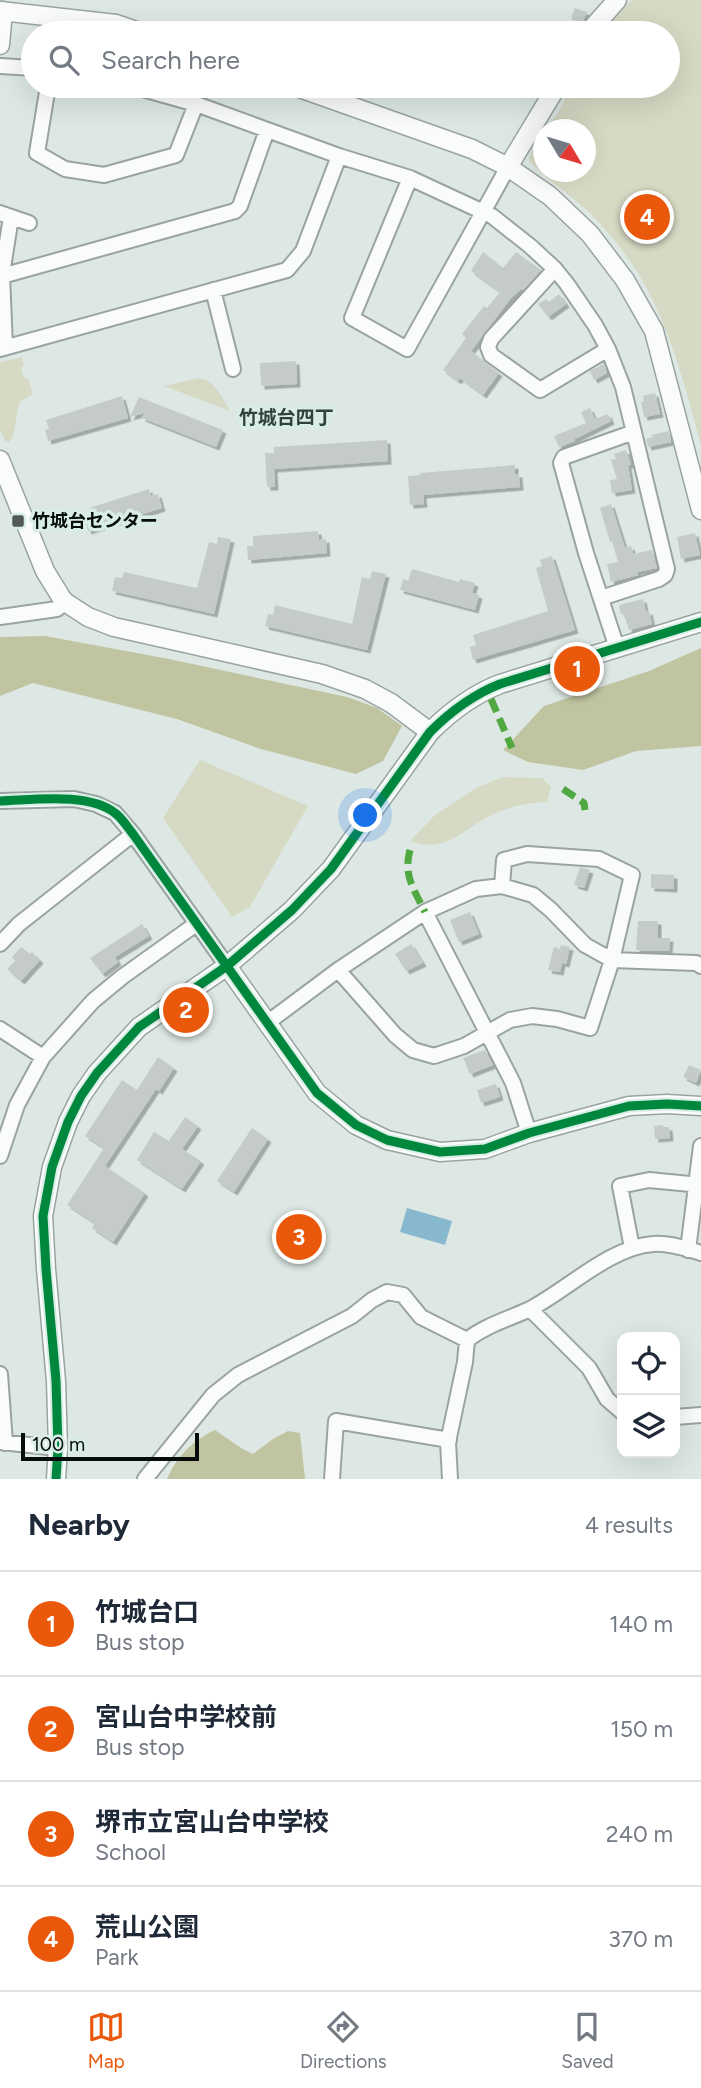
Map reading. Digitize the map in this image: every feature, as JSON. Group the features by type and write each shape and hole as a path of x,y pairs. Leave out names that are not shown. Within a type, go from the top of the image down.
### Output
{"street":[{"path":"599,21 617,0"},
{"path":"0,45 2,11 90,21"},
{"path":"0,66 21,67"},
{"path":"46,98 37,153 65,169 104,175 176,155 196,104"},
{"path":"175,98 410,178 492,216 555,269 595,325 623,387 667,569 665,575 659,579 601,598"},
{"path":"328,98 472,149 508,167 565,209 590,234 625,280 654,331 701,510"},
{"path":"410,178 352,318 407,349 508,167 550,98"},
{"path":"2,274 235,211 240,206 267,130"},
{"path":"29,223 5,215 2,274 3,348 287,270 303,251 339,156"},
{"path":"555,269 491,339 488,347 491,355 540,390 608,349"},
{"path":"213,290 233,369"},
{"path":"617,648 561,463 564,457 634,432"},
{"path":"0,460 46,571 65,602 89,617 114,627 322,674 365,689 391,703 430,732"},
{"path":"0,617 58,609 65,602"},
{"path":"56,1479 56,1381 43,1216 59,1143 81,1096 97,1073 139,1027 227,966 292,911 331,869 430,732 449,713 478,693 500,684 701,622"},
{"path":"0,800 75,799 96,804 115,813 133,834 317,1093 356,1125 387,1140 440,1152 485,1149 529,1133 629,1106 701,1106"},
{"path":"0,944 19,924 133,834"},
{"path":"338,970 395,1035 413,1050 434,1056 464,1046 510,1020 532,1016 557,1018 590,1028 612,960 632,876 599,859 527,854 504,860 502,886"},
{"path":"267,1023 338,970 425,912 476,889 502,886 533,895 585,945 612,960 696,963 701,966"},
{"path":"425,912 513,1083 529,1133"},
{"path":"0,1156 17,1105 43,1057 93,1001 196,924"},
{"path":"0,1029 43,1057"},
{"path":"467,1340 530,1308 632,1248 655,1243 695,1251 701,1146"},
{"path":"632,1248 620,1186 649,1180 698,1185"},
{"path":"145,1479 213,1395 238,1375 352,1316 387,1292 403,1295 421,1317 467,1340"},
{"path":"530,1308 589,1368 607,1399 617,1408"},
{"path":"450,1479 449,1440 467,1340"},
{"path":"0,1374 3,1442 58,1448"},
{"path":"680,1417 701,1415"},
{"path":"332,1479 336,1421 449,1440"}],"green space":[{"path":"632,0 701,0 701,445 677,360 642,279 626,255 596,220 553,182 596,182 596,119 554,119 566,98 680,98 680,21 612,21"},
{"path":"533,147 533,164 529,160"},
{"path":"22,357 24,365 21,368 24,378 28,378 33,394 19,402 13,437 9,442 5,441 0,430 0,362"},
{"path":"199,378 214,386 230,411 164,386"},
{"path":"45,636 347,697 377,708 402,726 383,761 356,774 261,749 177,719 33,683 0,696 0,637"},
{"path":"701,648 701,746 636,751 583,770 528,762 503,750 544,706 649,671"},
{"path":"200,760 308,806 250,907 232,917 163,818"},
{"path":"503,777 542,778 551,787 547,802 504,810 443,843 433,845 410,841 435,815 478,787"},
{"path":"215,1430 253,1454 288,1431 300,1433 305,1479 167,1479 186,1450"}],"water":[{"path":"407,1208 452,1221 445,1245 400,1232"}],"building":[{"path":"575,8 587,12 583,21 571,19"},
{"path":"483,252 503,268 516,252 541,270 523,290 511,298 471,351 499,373 483,395 460,378 458,381 443,370 466,338 462,334 484,306 487,308 500,292 471,271"},
{"path":"559,294 566,304 548,317 538,304 546,299 549,302"},
{"path":"296,361 297,384 261,386 260,363"},
{"path":"604,364 607,373 594,380 590,371"},
{"path":"655,393 660,414 644,417 641,402 644,401 643,396"},
{"path":"122,396 128,418 48,441 45,430 49,429 46,420"},
{"path":"139,397 223,430 216,447 142,418 144,413 130,417"},
{"path":"590,408 595,419 608,414 611,421 559,447 554,436 586,423 581,412"},
{"path":"669,431 671,442 648,447 646,439"},
{"path":"387,440 388,461 274,469 275,487 267,487 265,453 274,453 274,447"},
{"path":"626,450 631,465 628,465 632,490 612,493 610,480 617,479 611,460 616,459 614,454"},
{"path":"515,465 520,487 423,495 424,504 410,505 408,476"},
{"path":"149,489 151,496 158,494 162,508 88,531 84,516 90,514 89,508"},
{"path":"611,504 625,548 631,546 633,554 652,550 657,568 611,582 607,564 618,562 600,508"},
{"path":"318,531 319,540 326,539 327,553 248,560 247,546 253,546 253,536"},
{"path":"695,533 700,555 681,559 677,537"},
{"path":"218,537 231,539 214,614 112,591 115,577 122,578 124,572 197,588 209,542 217,544"},
{"path":"552,556 575,630 473,660 470,647 476,645 473,635 548,611 536,568 542,566 540,560"},
{"path":"412,569 459,582 460,579 475,583 472,593 479,595 475,610 400,590 403,579 408,581"},
{"path":"372,571 386,574 367,650 265,626 268,614 273,615 275,605 352,624 362,577 370,579"},
{"path":"643,599 652,624 629,630 619,605"},
{"path":"580,867 590,870 584,888 574,885"},
{"path":"651,874 674,875 674,889 651,888"},
{"path":"470,912 479,934 459,942 450,920"},
{"path":"638,921 658,921 658,938 670,938 669,951 636,950"},
{"path":"142,924 149,936 115,957 118,962 102,974 90,958"},
{"path":"411,944 423,963 406,971 395,954"},
{"path":"561,945 570,947 566,964 562,963 560,972 548,970 554,947 560,949"},
{"path":"21,947 40,960 21,981 7,969 15,961 12,957"},
{"path":"485,1050 493,1065 470,1074 463,1058"},
{"path":"158,1057 174,1068 159,1091 156,1089 105,1166 145,1193 113,1242 92,1228 95,1223 67,1205 104,1148 85,1136 122,1080 137,1090"},
{"path":"689,1065 701,1070 696,1083 683,1077"},
{"path":"496,1084 500,1097 481,1103 477,1090"},
{"path":"185,1117 198,1126 182,1149 201,1161 182,1189 137,1160 154,1132 169,1141"},
{"path":"654,1126 669,1127 670,1138 655,1139"},
{"path":"252,1128 268,1139 234,1192 217,1181"}],"marked path":[{"path":"491,699 512,748"},
{"path":"563,789 584,803 585,810"},
{"path":"410,850 409,875 425,912"}],"cycle path":[{"path":"56,1479 56,1381 43,1216 52,1167 68,1122 97,1073 139,1027 227,966 292,910 331,869 430,732 454,710 500,684 701,622"},
{"path":"0,801 75,800 104,806 118,815 317,1093 356,1125 387,1140 440,1152 485,1149 529,1133 629,1106 701,1106"}],"place":[{"name":"荒山公園","path":"647,217"},
{"name":"竹城台センター","path":"18,521"},
{"name":"竹城台口","path":"577,669"},
{"name":"宮山台中学校前","path":"186,1010"},
{"name":"堺市立宮山台中学校","path":"299,1237"}],"district":[{"name":"竹城台四丁","path":"286,417"}]}
